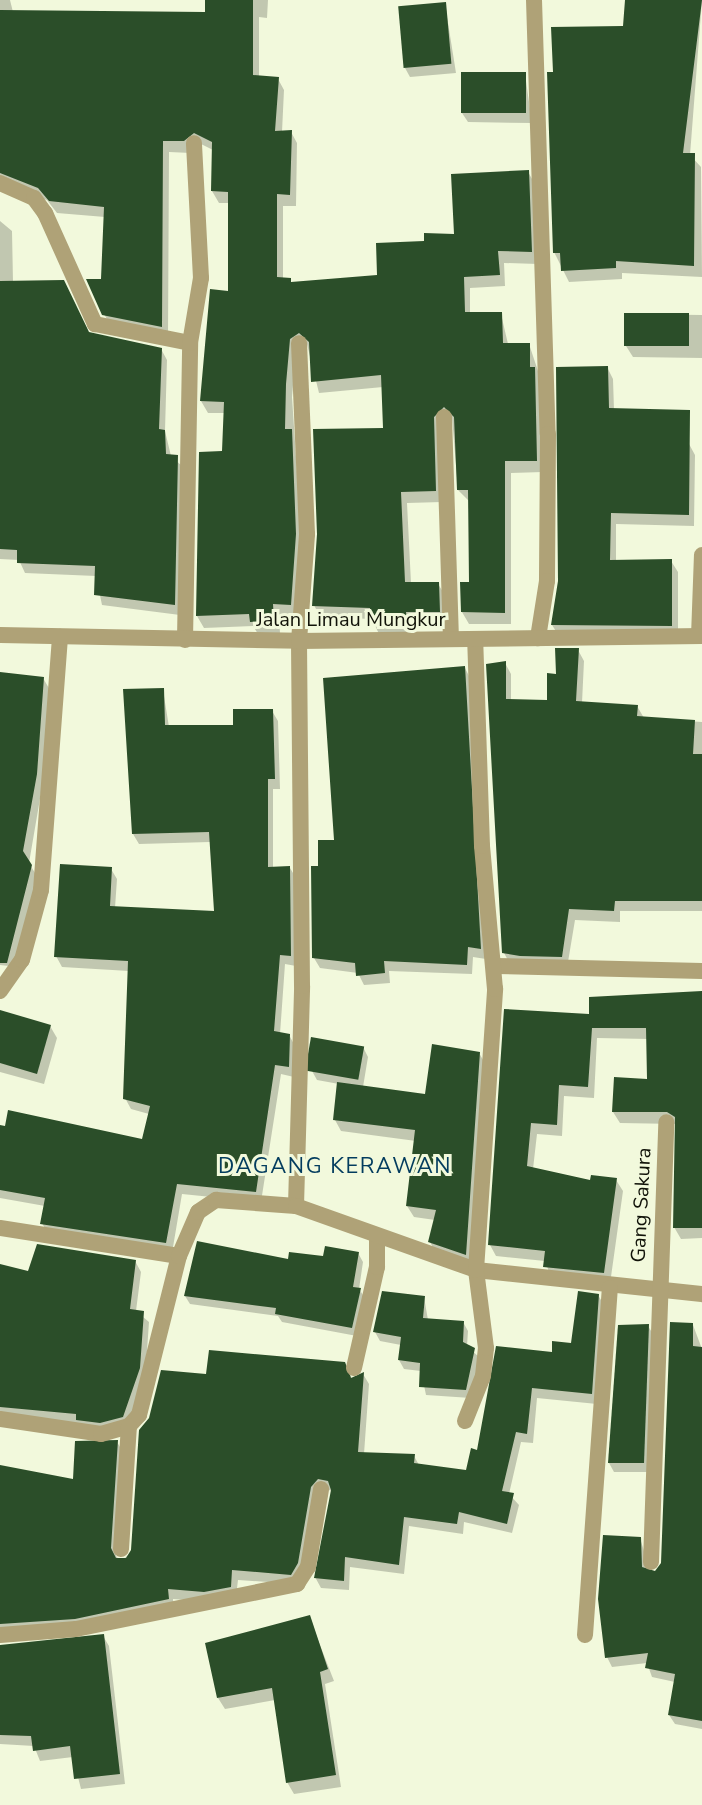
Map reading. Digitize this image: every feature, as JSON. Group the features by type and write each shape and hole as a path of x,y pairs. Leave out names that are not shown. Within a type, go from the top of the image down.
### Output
{"street":[{"path":"534,0 548,434 547,581 538,638"},
{"path":"185,640 190,343 201,278 194,143"},
{"path":"0,183 34,198 45,213 96,324 190,343"},
{"path":"296,1206 302,986 299,641 307,534 299,343"},
{"path":"444,417 451,639"},
{"path":"701,636 702,555"},
{"name":"Jalan Limau Mungkur","path":"0,635 299,641 701,636"},
{"path":"0,991 22,960 42,890 60,637"},
{"path":"465,1421 483,1376 486,1348 476,1270 495,966 482,846 475,639"},
{"path":"495,966 702,971"},
{"name":"Gang Sakura","path":"651,1562 658,1290 666,1122"},
{"path":"0,1419 101,1434 129,1426 139,1415 179,1256 198,1212 216,1200 296,1206 377,1237 476,1270 610,1288 702,1294"},
{"path":"0,1228 179,1256"},
{"path":"354,1368 377,1268 377,1237"},
{"path":"585,1635 610,1288"},
{"path":"121,1549 129,1426"},
{"path":"0,1635 76,1629 297,1584 308,1567 321,1489"}],"building":[{"path":"205,0 253,0 253,75 279,77 275,131 292,130 290,195 277,194 277,277 291,278 291,282 377,275 376,243 424,241 424,233 454,234 451,174 529,170 532,252 498,251 500,275 464,277 465,312 502,312 503,343 530,343 530,367 535,367 537,461 505,461 505,613 461,612 460,582 469,582 468,490 457,490 454,417 444,407 434,417 436,491 401,492 405,582 439,582 440,612 406,612 407,621 370,623 370,608 312,606 317,534 313,429 383,428 381,375 311,382 309,342 299,333 290,339 286,384 285,429 292,429 296,534 291,605 273,604 274,621 250,622 249,614 196,616 199,452 222,451 224,402 200,401 210,289 228,291 228,192 211,191 212,142 194,133 184,141 163,141 162,327 102,315 86,279 101,279 104,207 49,201 38,188 0,173 0,10 205,12"},
{"path":"625,0 702,0 683,153 695,153 694,266 616,261 616,268 561,271 560,253 553,253 547,72 553,72 551,27 623,26"},
{"path":"446,2 451,64 404,68 398,6"},
{"path":"461,72 526,72 526,113 461,113"},
{"path":"64,280 89,332 162,348 159,429 165,430 166,454 178,455 175,605 94,595 95,566 17,563 17,550 0,549 0,281"},
{"path":"624,313 689,313 689,346 624,346"},
{"path":"608,366 609,408 690,410 689,515 611,513 610,560 672,559 672,626 551,625 558,581 556,367"},
{"path":"555,648 579,648 576,701 638,705 637,716 695,720 693,754 702,754 702,901 615,901 614,911 569,909 562,957 520,956 502,953 486,664 506,661 506,699 547,700 547,673 556,674"},
{"path":"465,666 481,949 468,947 467,965 384,961 385,973 356,976 355,963 312,958 311,866 318,866 318,840 334,840 323,678"},
{"path":"0,672 44,677 37,774 23,851 32,865 7,963 0,963"},
{"path":"164,688 165,725 233,725 233,709 273,709 275,779 268,779 268,867 290,866 291,956 280,955 274,1031 290,1034 289,1067 275,1065 256,1192 177,1184 166,1243 40,1224 45,1198 0,1190 0,1125 5,1126 8,1110 142,1139 150,1106 123,1099 128,961 54,957 60,864 112,867 110,906 214,911 209,832 132,834 123,689"},
{"path":"702,991 702,1228 673,1228 675,1117 667,1112 612,1112 614,1077 647,1079 646,1028 592,1028 588,1087 559,1085 557,1125 531,1123 527,1166 590,1180 591,1175 617,1178 604,1273 543,1267 545,1251 488,1245 504,1009 589,1014 589,997"},
{"path":"0,1010 51,1025 37,1074 0,1063"},
{"path":"311,1037 364,1046 358,1080 305,1070"},
{"path":"432,1044 480,1052 466,1255 428,1242 436,1210 406,1206 415,1130 333,1120 337,1082 425,1094"},
{"path":"197,1241 288,1259 289,1252 323,1256 325,1246 359,1252 353,1287 361,1288 352,1328 275,1314 276,1308 184,1296"},
{"path":"37,1244 136,1260 130,1309 144,1311 140,1368 123,1417 100,1423 76,1420 76,1414 0,1407 0,1264 28,1271"},
{"path":"382,1291 425,1296 423,1318 464,1321 463,1342 475,1348 466,1390 419,1387 420,1363 398,1360 401,1337 373,1332"},
{"path":"578,1291 599,1294 592,1394 532,1388 527,1434 516,1432 502,1491 514,1493 507,1524 459,1512 457,1524 404,1517 399,1565 345,1557 344,1581 314,1578 331,1490 328,1481 318,1479 311,1487 298,1563 291,1575 232,1570 231,1587 204,1592 168,1589 169,1599 75,1619 0,1624 0,1465 73,1479 75,1441 118,1440 111,1548 116,1558 126,1558 131,1550 139,1430 149,1418 161,1370 206,1374 209,1350 345,1362 351,1378 364,1372 358,1452 415,1454 414,1463 466,1470 471,1448 477,1450 496,1346 552,1352 552,1341 571,1343"},
{"path":"670,1322 693,1323 693,1346 702,1347 702,1721 668,1715 675,1674 645,1668 648,1653 605,1658 598,1599 603,1535 641,1537 642,1567 655,1571 661,1563"},
{"path":"649,1324 644,1463 608,1463 618,1325"},
{"path":"310,1615 328,1669 320,1672 336,1775 286,1783 272,1688 217,1698 205,1643"},
{"path":"104,1634 120,1774 74,1779 70,1746 33,1751 31,1736 0,1735 0,1645"}],"district":[{"name":"DAGANG KERAWAN","path":"335,1167"}]}
